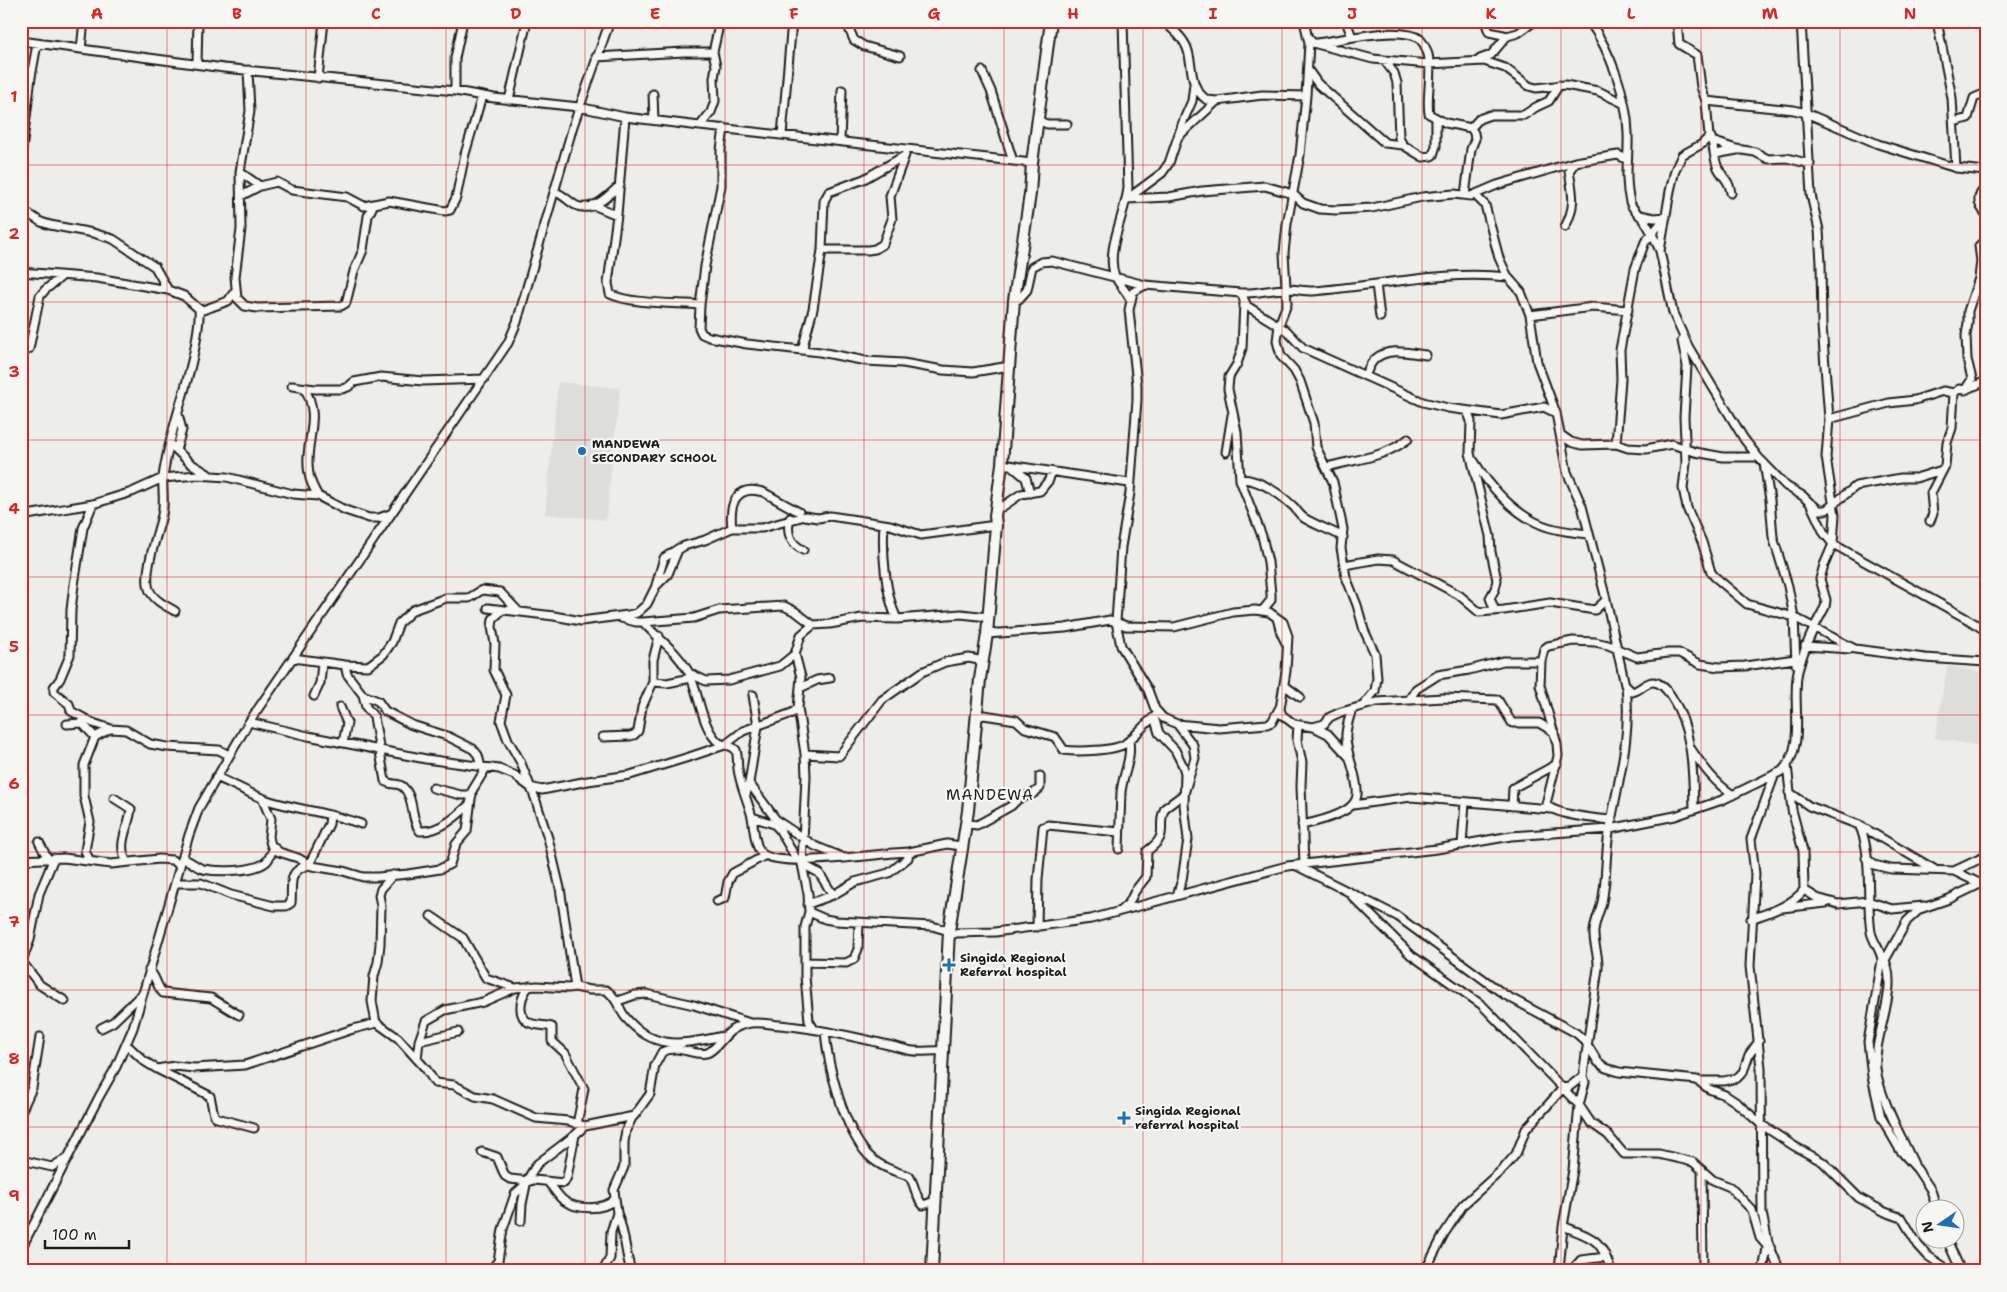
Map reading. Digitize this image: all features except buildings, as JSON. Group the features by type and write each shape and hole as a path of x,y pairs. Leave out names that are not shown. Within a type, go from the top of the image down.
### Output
{"main road":[{"path":"932,1271 949,933 965,827 978,717 987,634 996,525 995,516 1006,465 1014,300 1030,194 1032,163 1050,21"}],"street":[{"path":"81,49 84,21"},
{"path":"197,64 198,21"},
{"path":"318,78 324,21"},
{"path":"455,91 455,58 463,21"},
{"path":"509,100 527,21"},
{"path":"21,1249 116,1067 126,1044 196,815 216,777 249,722 469,398 501,356 512,334 579,107 610,21"},
{"path":"700,126 711,112 715,101 716,66 713,52 720,21"},
{"path":"782,134 792,21"},
{"path":"851,21 850,31 854,40 864,46 900,56"},
{"path":"1123,21 1128,175 1127,199 1111,261 1115,278 1130,298"},
{"path":"1127,199 1166,168 1192,101 1194,84 1187,48 1174,30 1163,21"},
{"path":"1304,21 1309,43 1306,96 1300,155 1284,253 1287,304 1279,325 1277,341 1279,351 1300,381 1314,422 1316,447 1333,482 1341,516 1343,537 1341,548 1348,586 1375,654 1377,678 1375,690 1363,706"},
{"path":"1346,21 1352,38"},
{"path":"1485,21 1488,32 1508,36"},
{"path":"1475,61 1491,55 1508,36 1535,21"},
{"path":"1589,21 1600,35 1617,76 1628,129 1626,159 1630,202 1635,212 1640,215 1652,233 1660,251 1669,299 1688,366 1684,395 1686,463 1684,490 1688,508 1702,542 1711,572 1724,586 1747,604 1794,617 1855,649"},
{"path":"1660,251 1670,191 1677,163 1686,152 1709,137 1706,101 1701,88 1697,55 1679,44 1677,21"},
{"path":"808,908 825,919 860,923 932,926 949,933 995,932 1092,919 1176,895 1295,865 1511,836 1610,829 1675,816 1733,795 1775,774 1787,765 1793,755 1796,731 1798,673 1805,646 1825,607 1826,600 1820,579 1828,554 1834,544 1834,515 1826,457 1829,419 1822,326 1821,263 1818,230 1811,195 1801,21"},
{"path":"1936,21 1948,77 1954,122 1956,168"},
{"path":"1313,43 1384,34 1417,36 1423,42 1429,64 1428,110 1430,116 1456,126 1471,128"},
{"path":"1307,36 1313,43 1362,57 1429,64 1484,62 1505,68 1529,86 1536,88 1559,85 1598,91 1623,103"},
{"path":"21,41 248,70 455,91 509,100 579,107 625,117 840,141 905,153 1032,163"},
{"path":"21,158 37,44"},
{"path":"596,57 713,52"},
{"path":"1384,60 1396,77 1399,138 1403,145"},
{"path":"248,70 250,111 240,172 241,229 235,277 235,291 241,303 249,307 276,309 344,305 348,300 351,281 363,250 368,216 374,204"},
{"path":"1308,70 1318,84 1385,143 1403,145 1423,157 1433,154 1436,146 1436,119"},
{"path":"982,71 1013,161"},
{"path":"1194,84 1206,100 1217,101 1262,96 1306,96"},
{"path":"1471,128 1479,119 1490,115 1524,115 1549,101 1559,85"},
{"path":"840,141 842,90"},
{"path":"1954,122 1968,118 1974,98 1986,93"},
{"path":"653,94 654,120"},
{"path":"241,196 260,186 277,182 286,188 301,193 347,197 364,206 388,201 445,211 450,210 456,198 465,154 482,96"},
{"path":"1179,136 1217,101"},
{"path":"1706,101 1794,110 1806,113 1878,144 1956,168 1986,171"},
{"path":"1794,110 1805,103"},
{"path":"625,117 617,215 608,283 610,294 616,297 644,301 700,305"},
{"path":"1037,120 1047,124 1068,124"},
{"path":"724,128 721,150 721,186 700,305 699,328 702,334 747,344 802,350 866,361 903,363 943,370 972,372 1010,366"},
{"path":"1465,195 1471,149 1475,139 1471,128"},
{"path":"1709,130 1718,168 1728,179 1731,193"},
{"path":"1712,141 1755,152 1768,159 1787,158 1810,164"},
{"path":"1127,199 1169,197 1202,191 1253,186 1271,187 1293,194 1310,207 1331,210 1372,208 1422,197 1475,195 1497,185 1575,162 1618,155 1627,148"},
{"path":"1715,154 1740,149"},
{"path":"802,350 813,308 822,250 824,201 826,195 839,187 874,175 905,153"},
{"path":"822,250 868,250 882,244 892,218 890,196 905,153"},
{"path":"1618,155 1626,159"},
{"path":"1565,227 1572,213 1573,203 1569,171 1575,162"},
{"path":"240,172 260,186"},
{"path":"592,206 620,185"},
{"path":"1986,187 1978,195 1978,201 1986,214"},
{"path":"555,192 562,194 579,207 592,206 617,215"},
{"path":"1475,195 1485,206 1499,258 1508,277 1521,292 1530,315 1537,362 1556,413 1568,472 1582,506 1606,600 1625,685 1628,716 1627,737 1610,829 1602,901 1594,933 1598,968 1586,1044 1583,1076 1585,1082 1579,1105 1574,1161 1563,1226 1559,1271"},
{"path":"21,209 50,225 114,239 155,267 168,290"},
{"path":"1640,215 1666,217"},
{"path":"1616,444 1621,379 1620,350 1635,268 1645,242 1666,217"},
{"path":"1965,390 1972,379 1967,359 1968,310 1979,278 1981,261 1979,246 1986,238"},
{"path":"1014,300 1020,299 1025,293 1032,267 1041,262 1052,261 1145,285 1255,294 1286,289 1312,291 1458,276 1492,275 1508,277"},
{"path":"21,272 61,277 97,278 168,290 184,296 198,309 203,310 213,308 228,301 235,291"},
{"path":"21,352 28,349 40,296 61,277"},
{"path":"1376,284 1380,317"},
{"path":"1145,285 1136,289 1130,298 1130,330 1138,385 1129,482 1130,493 1121,546 1116,622 1121,646 1148,690 1156,715 1159,733 1171,744 1183,766 1188,840 1182,880 1176,895"},
{"path":"1241,293 1244,302 1240,356 1229,381 1228,389 1237,432 1240,475 1262,536 1268,562 1272,594 1271,600 1262,611"},
{"path":"1244,302 1251,309 1279,325 1303,348 1423,402 1505,415 1544,407 1556,413"},
{"path":"1530,315 1593,308 1628,310"},
{"path":"175,611 152,594 148,582 154,543 163,507 163,478 190,370 199,322 198,309"},
{"path":"1680,333 1744,439 1786,486 1803,496 1819,510 1826,510 1832,503 1856,486 1895,479 1916,478 1942,470"},
{"path":"1365,376 1373,360 1382,355 1401,352 1426,355"},
{"path":"292,386 342,389 354,382 381,377 422,381 484,379"},
{"path":"1930,521 1933,514 1931,491 1945,466 1947,444 1952,428 1954,393 1959,389 1965,390 1986,382"},
{"path":"304,388 309,395 313,409 308,464 309,474 318,496"},
{"path":"1829,419 1889,403 1916,400 1943,391 1954,393"},
{"path":"1226,452 1232,410"},
{"path":"1467,410 1471,421 1470,453 1490,536 1491,552 1497,580 1490,598 1495,611"},
{"path":"176,450 182,430 178,414"},
{"path":"1561,435 1571,442 1582,445 1616,444 1628,448 1646,449 1675,444 1704,454 1761,460"},
{"path":"1675,444 1684,437"},
{"path":"1327,467 1380,455 1393,450 1408,438"},
{"path":"170,444 190,463 210,476"},
{"path":"1470,453 1489,483 1503,498 1535,522 1552,529 1588,534"},
{"path":"1761,460 1770,500 1773,537 1788,586 1794,617 1795,659 1798,673"},
{"path":"1006,465 1129,482"},
{"path":"1006,465 1026,478 1030,493"},
{"path":"997,506 1002,507 1020,494 1040,491 1051,472"},
{"path":"21,516 94,504 140,489 163,478 188,475 241,480 293,494 318,496 345,510 369,518 380,518 392,512"},
{"path":"1240,475 1262,484 1285,499 1306,519 1343,537"},
{"path":"732,528 731,507 734,500 745,492 763,492 799,512"},
{"path":"1810,503 1824,533 1828,554"},
{"path":"94,504 83,528 71,610 70,655 53,689 55,694 69,704 71,711 93,723 110,729 126,730 150,744 220,750 229,754"},
{"path":"488,608 581,621 628,616 641,610 647,604 656,586 668,574 676,553 680,548 732,528 762,528 790,518 830,516 884,524 921,535 996,525"},
{"path":"790,518 788,527 790,538 794,544 803,550"},
{"path":"884,524 884,551 891,603 896,619"},
{"path":"1824,533 1834,544 1986,631"},
{"path":"1344,565 1378,558 1394,560 1459,595 1478,612 1550,603 1594,610 1606,600"},
{"path":"293,658 345,666 368,666 378,660 388,647 399,623 405,615 431,602 446,598 469,598 482,590 500,592 518,611"},
{"path":"618,617 643,622 694,618 719,610 784,606 814,625"},
{"path":"502,610 493,618 492,627 495,644 494,670 506,695 502,721 508,740 520,761 541,814 560,888 575,987"},
{"path":"987,634 1065,628 1110,620 1126,626 1174,627 1233,612 1262,611 1277,616 1281,633 1288,645 1280,707 1272,722 1219,728 1177,724 1156,715"},
{"path":"814,1029 809,1018 805,962 808,908 800,861 806,776 805,754 798,708 801,677 795,654 801,634 814,625 872,617 896,619 961,614 988,617"},
{"path":"643,622 659,636 690,675 703,715 714,738 718,743 734,747 737,752 739,776 752,817 756,842 764,856"},
{"path":"603,737 636,734 642,707 654,682 653,660 659,636"},
{"path":"1551,809 1546,804 1557,764 1557,744 1540,685 1540,661 1544,649 1548,646 1562,642 1596,642 1637,657 1668,653 1679,654 1700,664 1719,667 1745,666 1795,659"},
{"path":"1805,646 1986,662"},
{"path":"654,682 667,683 690,675 706,681 729,680 780,666 795,654"},
{"path":"805,754 840,756 882,700 930,667 969,658 983,661"},
{"path":"1409,700 1416,689 1438,675 1469,670 1503,661 1540,661"},
{"path":"314,696 320,683 322,663"},
{"path":"345,666 347,674 363,695 366,707 375,721 385,781 389,784 399,784 405,789 415,824 420,832 458,818 470,804"},
{"path":"800,688 817,680 830,678"},
{"path":"1625,685 1632,692 1651,682 1660,684 1667,690 1680,711 1690,746 1695,788 1694,809"},
{"path":"1284,685 1300,697"},
{"path":"363,695 378,700 385,711 412,725 447,736 469,747 478,755 484,767"},
{"path":"746,795 758,726 754,695"},
{"path":"1280,707 1282,715 1298,725 1314,726 1324,724 1330,718 1352,709 1377,702 1467,698 1498,700 1512,722 1539,723 1554,732"},
{"path":"340,707 347,723 343,742"},
{"path":"249,722 426,759 499,769 514,775 530,787 542,790 630,775 725,745 743,731 792,713 798,708"},
{"path":"1352,709 1346,734 1357,793 1357,798 1353,805"},
{"path":"978,717 984,715 1016,720 1025,728 1056,737 1062,748 1085,751 1116,748 1123,745 1156,715"},
{"path":"67,724 82,723 95,737"},
{"path":"1118,912 1129,903 1135,891 1146,877 1147,851 1156,846 1161,837 1165,808 1184,794 1192,772 1195,750 1177,724"},
{"path":"1298,725 1297,740 1302,762 1304,864"},
{"path":"1314,726 1328,734 1350,758"},
{"path":"90,861 85,850 90,822 84,796 84,765 95,737 110,729"},
{"path":"1120,849 1119,832 1122,782 1130,760 1129,741"},
{"path":"1690,746 1709,774 1733,795"},
{"path":"1512,806 1513,788 1557,764"},
{"path":"1751,919 1780,908 1798,898 1804,890 1803,851 1789,792 1787,765"},
{"path":"262,798 270,812 271,823 268,837 270,844 274,849 309,865 344,871 363,877 426,871 448,866 456,844 467,831 472,795 484,767"},
{"path":"1775,774 1752,837 1754,874 1750,966 1759,1041 1762,1125 1762,1213 1768,1244 1780,1271"},
{"path":"965,827 969,824 978,825 1011,806 1021,797 1037,792 1040,788 1040,776"},
{"path":"216,777 262,798 362,824"},
{"path":"749,783 779,822 822,850 844,858"},
{"path":"433,788 461,795 472,795"},
{"path":"1789,792 1809,806 1859,825 1934,869"},
{"path":"1302,825 1338,814 1353,805 1411,797 1551,809 1592,819 1612,820"},
{"path":"114,798 131,809 122,845 123,854 128,862"},
{"path":"1462,844 1464,802"},
{"path":"175,883 201,883 231,895 283,907 291,903 291,881 299,868 309,865 329,824 330,815"},
{"path":"752,817 774,824 783,834 800,861 819,873 833,895"},
{"path":"779,822 783,834"},
{"path":"1037,927 1038,879 1043,828 1048,825 1119,832"},
{"path":"1859,825 1862,831 1866,858 1872,933 1888,968 1888,988 1878,1043 1876,1068 1884,1096 1917,1169"},
{"path":"39,842 51,858"},
{"path":"717,901 725,898 728,882 735,871 764,856 800,861 909,852 947,844 961,846"},
{"path":"21,860 51,858 111,864 159,859 181,862 188,860 202,868 241,870 266,862 274,849"},
{"path":"808,908 855,882 893,871 908,858 909,852"},
{"path":"1954,870 1986,856"},
{"path":"51,858 39,894 30,940 22,962 40,985 65,1001"},
{"path":"1866,858 1874,865 1892,869 1954,870 1984,884"},
{"path":"1295,865 1397,916 1505,995 1576,1033 1598,1062 1606,1068 1620,1072 1724,1081 1737,1078 1743,1072 1749,1055 1759,1041"},
{"path":"393,875 379,894 381,906 380,944 372,1001 376,1023 398,1038 435,1082 454,1085 475,1096 493,1099 536,1118 568,1121 585,1126 632,1118"},
{"path":"1804,890 1817,898 1842,904 1868,901 1892,909 1925,906 1949,899 1984,884"},
{"path":"1347,891 1411,955 1482,1005 1579,1105 1591,1123 1608,1135 1624,1154 1659,1154 1693,1162 1713,1180 1730,1187 1736,1192 1752,1210 1760,1238 1768,1244"},
{"path":"1780,908 1833,902"},
{"path":"1925,906 1907,921 1883,957 1868,1042 1872,1077 1881,1117 1900,1150 1917,1169 1931,1190 1934,1200"},
{"path":"431,916 463,938 486,978 515,988"},
{"path":"805,962 846,963 854,959 858,949 860,923"},
{"path":"149,970 154,974 158,987 163,992 211,998 239,1016"},
{"path":"530,986 522,997 521,1004 524,1018 532,1024 552,1027 552,1041 565,1053 584,1089 577,1124"},
{"path":"417,1059 419,1041 426,1021 456,1007 490,1000 515,988 530,986 606,990 618,1001 622,1012 628,1020 653,1040 683,1044 724,1036"},
{"path":"101,1028 113,1022 136,997 143,993"},
{"path":"618,1001 635,995 647,994 694,1005 750,1023 814,1029 862,1038 908,1050 942,1051"},
{"path":"804,1028 809,1018"},
{"path":"157,1070 175,1066 194,1068 245,1065 376,1023"},
{"path":"632,1271 628,1260 623,1228 617,1213 615,1186 624,1167 626,1130 632,1118 650,1094 659,1054 676,1048 706,1053 713,1049 724,1036 739,1026 750,1023"},
{"path":"419,1041 458,1032"},
{"path":"825,1032 835,1086 845,1116 860,1145 869,1156 887,1169 909,1176 913,1183 915,1194 923,1205 935,1202"},
{"path":"21,1112 32,1088 40,1037"},
{"path":"126,1044 157,1070 210,1096 214,1115 217,1118 254,1128"},
{"path":"1425,1271 1444,1234 1463,1205 1504,1168 1516,1154 1526,1129 1563,1088 1569,1087 1583,1076"},
{"path":"1697,1080 1709,1089 1737,1102 1762,1125 1794,1146 1824,1162 1859,1198 1902,1218 1918,1245 1928,1256 1942,1266"},
{"path":"490,1271 498,1262 502,1249 503,1229 513,1196 527,1182 537,1164 585,1126"},
{"path":"482,1152 497,1157 503,1172 510,1179 527,1182 540,1180 560,1184 565,1182 575,1135"},
{"path":"21,1160 52,1167 67,1158"},
{"path":"1702,1170 1703,1270"},
{"path":"547,1181 563,1200 572,1204 601,1208 615,1199"},
{"path":"521,1221 522,1204 527,1182"},
{"path":"603,1271 609,1263 611,1232 617,1213"},
{"path":"1563,1226 1590,1236 1595,1240 1606,1257 1611,1271"},
{"path":"1763,1271 1768,1244"},
{"path":"1951,1250 1961,1271"},
{"path":"1571,1271 1581,1260 1606,1257"},
{"path":"498,1262 500,1271"}],"shaded area":[{"name":"MANDEWA SECONDARY SCHOOL","path":"558,382 620,388 606,520 545,514"},
{"path":"1947,666 1986,673 1986,747 1935,738"}],"place":[{"name":"MANDEWA SECONDARY SCHOOL","path":"582,451"},
{"name":"Singida Regional Referral hospital","path":"949,965"},
{"name":"Singida Regional referral hospital","path":"1124,1118"}],"district":[{"name":"MANDEWA","path":"990,795"}]}
